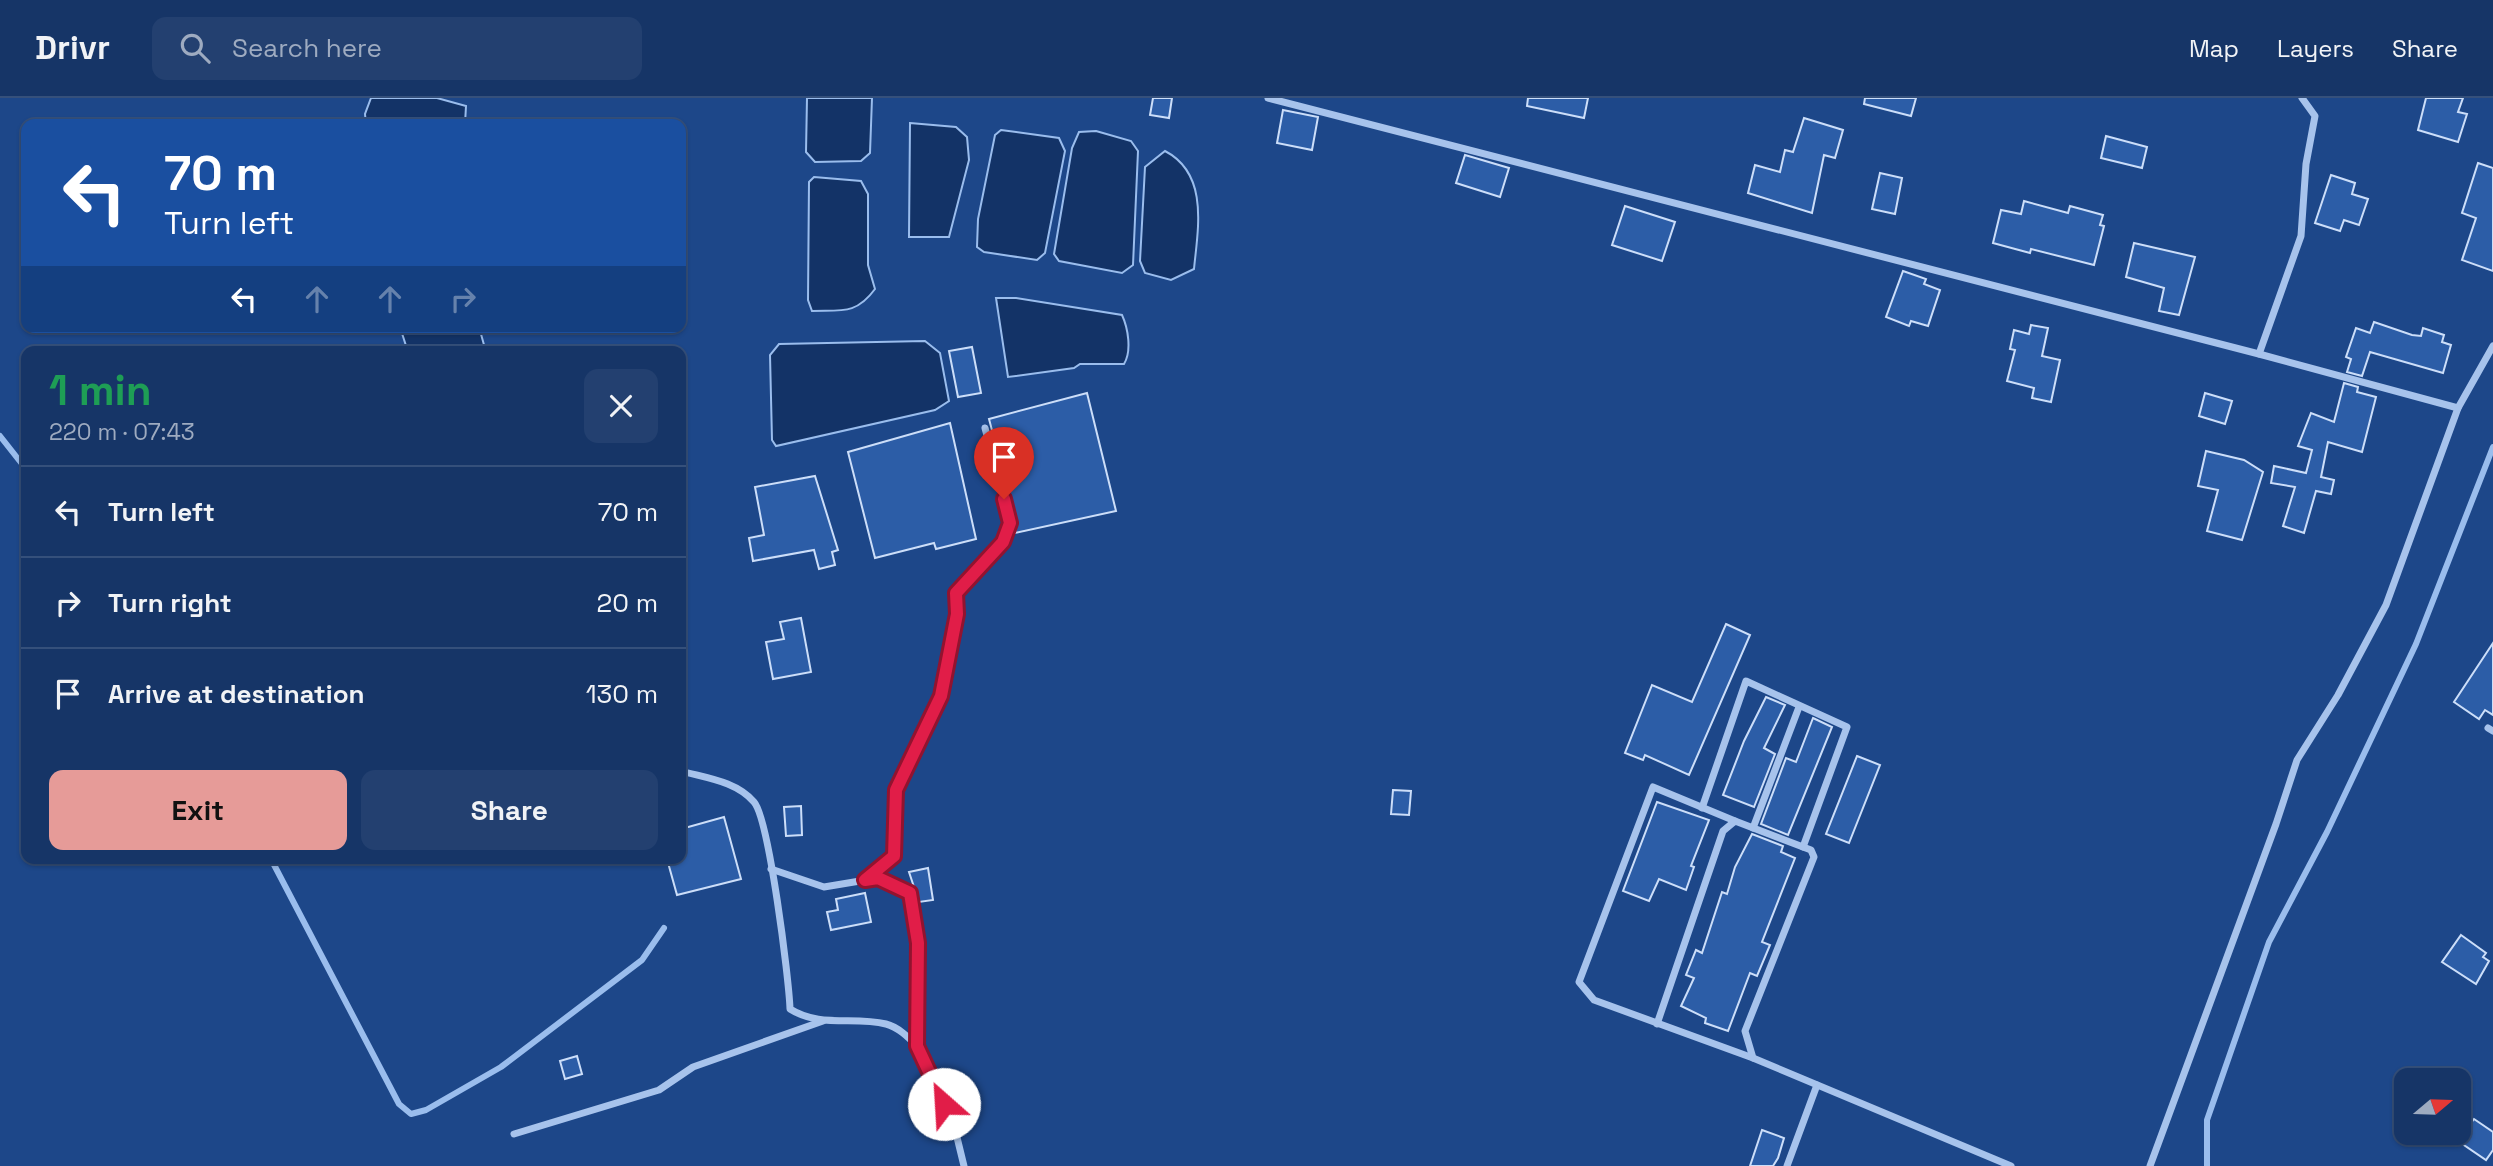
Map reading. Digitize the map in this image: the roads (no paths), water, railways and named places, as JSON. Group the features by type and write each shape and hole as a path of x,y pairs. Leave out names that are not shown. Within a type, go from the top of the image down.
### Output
{"street":[{"path":"1268,98 2458,408"},
{"path":"2259,354 2301,236 2306,164 2315,116 2302,98"},
{"path":"2150,1166 2297,760 2338,695 2386,605 2458,408 2493,346"},
{"path":"865,880 894,856 896,790 941,696 957,614 956,593 1003,542 1010,523 985,428"},
{"path":"1702,808 1746,681 1847,727 1803,847"},
{"path":"1753,828 1799,707"},
{"path":"686,772 738,787 756,804 771,869 790,1009 805,1018 886,1024 904,1033 917,1046 954,1125 964,1166"},
{"path":"1753,1058 1745,1031 1814,857 1811,850 1653,787 1581,971 1580,982 1594,1000 1753,1058 2011,1166"},
{"path":"1657,1024 1723,831 1735,821"},
{"path":"771,869 824,887 878,878 910,893 918,926 915,1020 917,1046"},
{"path":"514,1134 659,1090 693,1067 827,1019"},
{"path":"1787,1166 1817,1085"}],"water":[{"path":"371,98 437,98 466,106 465,119 366,119"},
{"path":"807,98 872,98 870,153 861,161 815,162 806,152"},
{"path":"910,123 956,127 967,137 969,160 949,237 909,237"},
{"path":"1001,130 1059,138 1065,151 1045,253 1037,260 984,252 977,247 978,219 995,135"},
{"path":"1096,131 1131,141 1138,151 1133,265 1122,273 1059,261 1054,254 1072,148 1079,132"},
{"path":"1165,151 1189,173 1198,203 1194,269 1171,280 1145,273 1140,261 1145,167"},
{"path":"814,177 861,181 868,194 868,265 875,289 861,303 847,309 812,311 808,300 809,182"},
{"path":"996,298 1016,298 1122,315 1128,340 1128,353 1124,364 1080,364 1074,368 1008,377"},
{"path":"402,333 481,333 484,346 406,346"},
{"path":"925,341 940,353 949,401 935,410 776,446 772,440 770,355 779,344"}],"waterway":[{"path":"0,436 21,463"},
{"path":"2207,1166 2207,1120 2269,942 2327,832 2416,644 2493,447"},
{"path":"274,864 399,1104 411,1114 426,1110 501,1067 642,960 664,928"}]}
